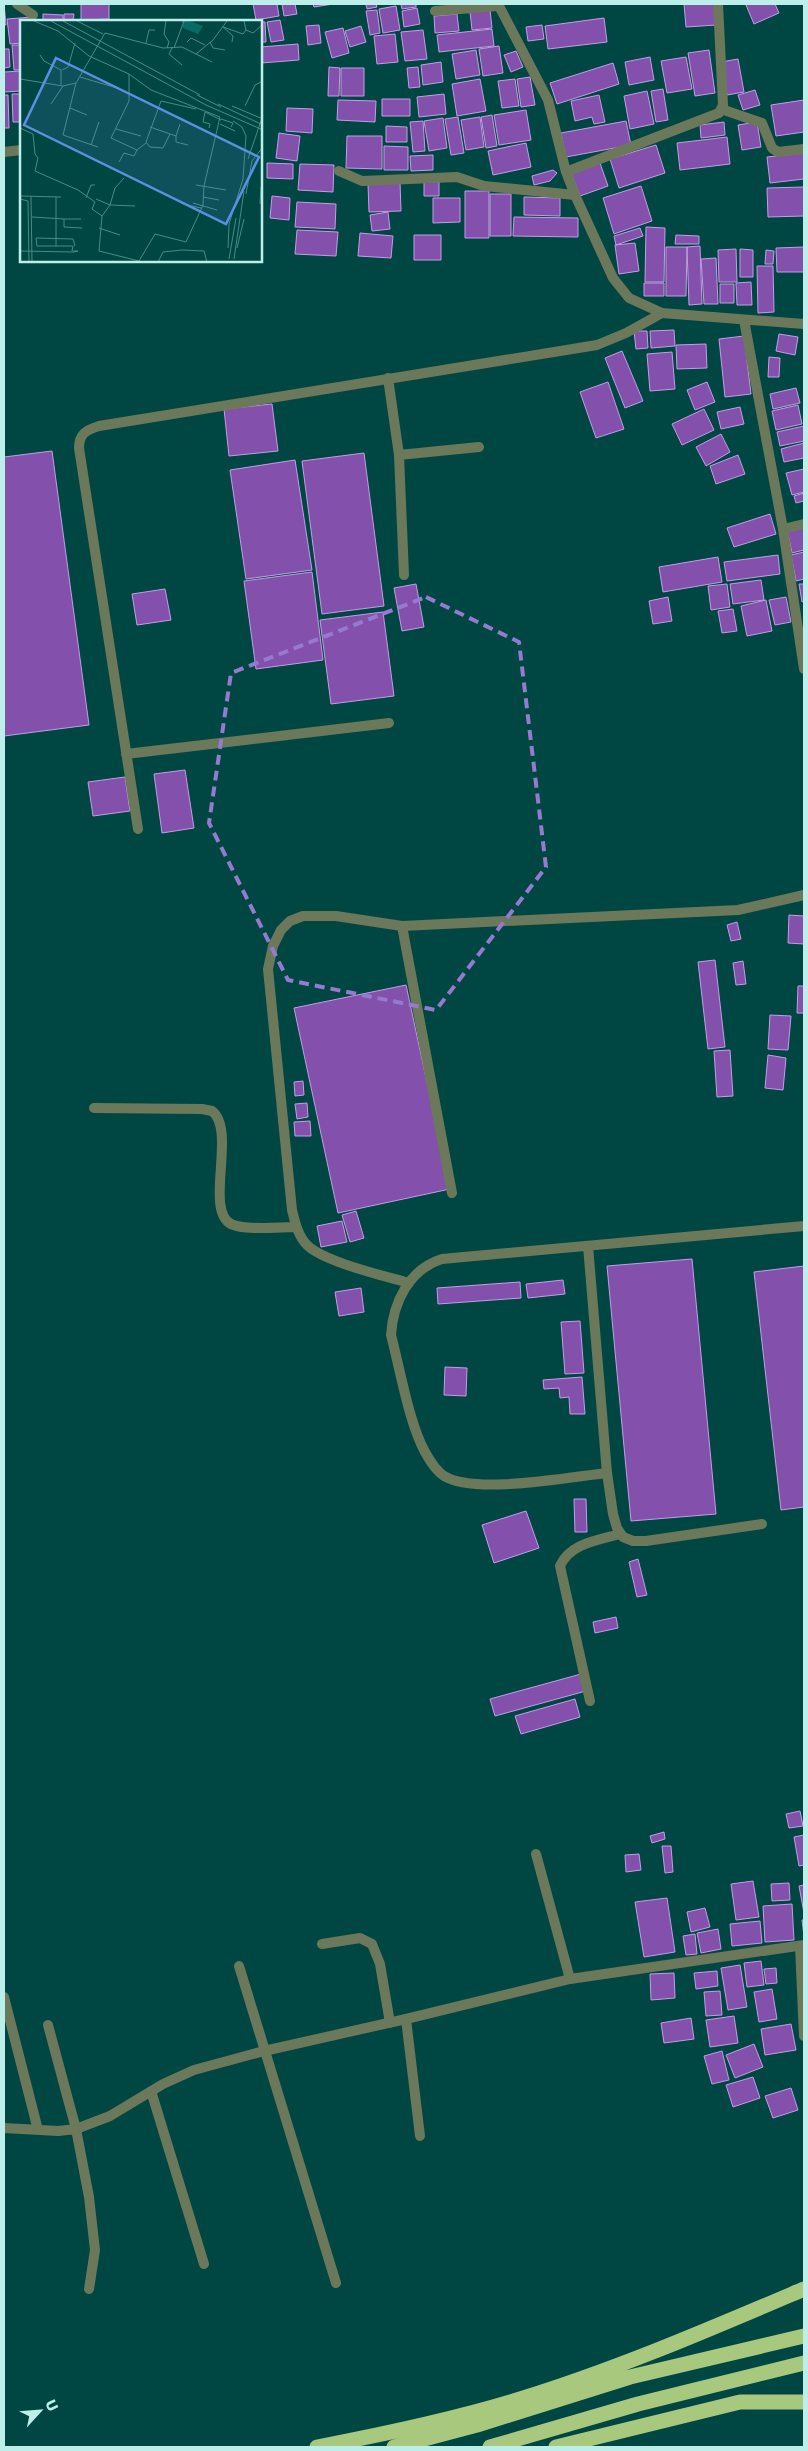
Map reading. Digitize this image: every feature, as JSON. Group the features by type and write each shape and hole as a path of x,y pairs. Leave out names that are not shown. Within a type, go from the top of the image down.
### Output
{"highway":[{"path":"317,2447 433,2424 518,2400 627,2362 804,2288"},
{"path":"394,2447 477,2425 630,2377 804,2336"},
{"path":"490,2447 638,2404 804,2363"},
{"path":"556,2447 740,2402 804,2402"}],"street":[{"path":"17,4 33,15"},
{"path":"566,172 705,120 718,113 723,105 718,4"},
{"path":"435,11 498,5 548,100 566,172 574,195 619,288 629,298 662,313 804,324"},
{"path":"721,109 762,124 772,148 778,152 804,149"},
{"path":"4,152 20,150"},
{"path":"339,171 362,181 457,177 484,186 574,195"},
{"path":"138,829 79,448 81,435 99,426 597,345 626,333 662,313"},
{"path":"744,320 783,529 804,669"},
{"path":"388,378 399,455 404,575"},
{"path":"399,455 479,446"},
{"path":"783,529 804,524"},
{"path":"126,754 389,722"},
{"path":"409,1283 355,1267 317,1252 308,1246 296,1227 292,1210 268,969 273,946 285,926 303,916 336,916 402,926 738,910 804,895"},
{"path":"402,926 452,1193"},
{"path":"94,1108 202,1109 212,1111 220,1120 222,1129 220,1198 226,1220 232,1224 244,1227 296,1227"},
{"path":"607,1473 486,1486 456,1481 438,1471 425,1452 418,1436 391,1335 394,1312 409,1283 426,1266 442,1260 804,1226"},
{"path":"588,1246 607,1473 615,1523 620,1534 632,1540 646,1540 762,1524"},
{"path":"590,1701 560,1566 566,1555 576,1548 620,1534"},
{"path":"536,1854 570,1979"},
{"path":"322,1944 360,1938 372,1944 380,1964 390,2023"},
{"path":"4,2128 38,2130 76,2129 110,2116 151,2091 194,2070 264,2051 390,2023 570,1979 802,1946 804,2036"},
{"path":"239,1966 336,2283"},
{"path":"4,1997 38,2130"},
{"path":"406,2019 420,2136"},
{"path":"48,2024 76,2129 89,2197 95,2250 89,2290"},
{"path":"151,2091 204,2264"}],"highlighted area":[{"path":"426,597 519,642 546,867 436,1010 288,980 209,823 231,673"}],"building":[{"path":"4,4 6,25 4,25"},
{"path":"81,4 109,4 109,19 81,20"},
{"path":"253,4 277,4 279,16 256,20"},
{"path":"282,4 295,4 297,14 284,16"},
{"path":"313,4 333,4 314,7"},
{"path":"366,4 376,4 377,7 367,9"},
{"path":"401,4 416,4 416,7 402,9"},
{"path":"684,4 714,4 716,25 686,27"},
{"path":"775,4 779,13 754,24 746,5"},
{"path":"396,6 400,30 383,33 379,9"},
{"path":"417,8 420,24 404,27 402,11"},
{"path":"377,10 380,33 370,35 366,11"},
{"path":"490,10 492,28 472,30 470,12"},
{"path":"43,14 63,15 63,20 43,20"},
{"path":"64,14 74,14 73,20 64,20"},
{"path":"457,14 459,31 435,33 434,16"},
{"path":"32,17 32,20 20,20 20,43 10,44 7,19"},
{"path":"604,18 607,42 548,49 545,26"},
{"path":"280,20 284,40 271,42 267,22"},
{"path":"262,22 265,22 266,42 262,42"},
{"path":"319,25 321,43 308,45 306,26"},
{"path":"542,25 544,39 528,41 526,27"},
{"path":"361,26 366,42 350,47 345,31"},
{"path":"343,28 349,53 332,58 325,32"},
{"path":"492,29 494,46 439,52 437,35"},
{"path":"423,30 427,59 405,61 401,32"},
{"path":"395,34 398,62 377,64 374,36"},
{"path":"298,44 299,60 262,63 262,47"},
{"path":"12,45 20,45 20,70 14,70"},
{"path":"499,46 503,73 483,76 479,49"},
{"path":"4,49 9,49 10,67 4,68"},
{"path":"476,50 480,75 456,79 452,54"},
{"path":"709,50 715,93 695,96 688,53"},
{"path":"516,51 523,67 511,72 504,55"},
{"path":"650,57 654,80 629,85 625,62"},
{"path":"686,57 692,89 667,93 661,61"},
{"path":"738,59 744,92 727,95 721,62"},
{"path":"441,62 443,82 423,85 421,65"},
{"path":"613,63 619,84 557,104 550,83"},
{"path":"329,67 340,68 339,96 328,96"},
{"path":"418,67 420,87 409,88 407,68"},
{"path":"341,68 364,68 364,96 341,96"},
{"path":"20,71 20,91 4,92 4,72"},
{"path":"530,77 535,105 521,107 517,79"},
{"path":"480,79 486,111 457,116 452,84"},
{"path":"515,79 519,106 502,108 498,81"},
{"path":"663,89 668,120 656,122 651,91"},
{"path":"755,90 760,105 743,110 738,95"},
{"path":"647,91 654,124 630,129 624,96"},
{"path":"12,94 20,94 20,122 13,122"},
{"path":"444,94 446,114 419,117 417,97"},
{"path":"4,95 8,95 9,128 4,128"},
{"path":"599,95 605,122 594,124 592,117 575,121 571,101"},
{"path":"382,99 410,99 410,116 382,116"},
{"path":"338,100 376,101 375,122 337,120"},
{"path":"804,100 804,132 776,136 771,105"},
{"path":"287,108 313,109 312,133 286,131"},
{"path":"526,110 531,140 499,145 494,115"},
{"path":"492,115 497,146 486,148 481,117"},
{"path":"458,117 464,153 451,155 445,119"},
{"path":"480,117 484,147 466,150 461,120"},
{"path":"443,118 447,148 429,151 424,121"},
{"path":"423,121 425,151 413,152 410,122"},
{"path":"626,121 631,145 566,157 561,133"},
{"path":"724,122 725,135 701,138 700,125"},
{"path":"757,122 761,147 742,150 738,125"},
{"path":"386,126 407,127 407,142 386,142"},
{"path":"279,133 300,136 297,161 276,158"},
{"path":"347,136 382,136 382,169 346,168"},
{"path":"727,137 730,164 680,170 677,143"},
{"path":"526,143 531,167 493,175 488,151"},
{"path":"656,145 665,173 619,188 610,159"},
{"path":"384,146 408,147 408,170 384,170"},
{"path":"804,153 804,179 770,183 767,157"},
{"path":"433,155 433,170 411,171 410,156"},
{"path":"267,163 293,164 293,179 267,178"},
{"path":"600,163 608,186 580,196 571,173"},
{"path":"300,164 334,165 333,192 298,190"},
{"path":"553,170 557,173 550,181 534,185 532,176"},
{"path":"400,182 401,211 369,212 368,184"},
{"path":"424,182 439,182 439,196 424,196"},
{"path":"641,186 652,221 614,234 603,198"},
{"path":"804,187 804,216 768,217 767,188"},
{"path":"465,191 489,191 489,238 465,238"},
{"path":"490,194 511,194 511,236 490,236"},
{"path":"272,196 290,198 289,220 270,218"},
{"path":"524,197 560,198 560,216 524,215"},
{"path":"433,198 460,198 460,222 433,223"},
{"path":"297,202 336,204 335,229 295,227"},
{"path":"388,212 390,229 372,231 370,215"},
{"path":"514,217 578,218 578,237 513,236"},
{"path":"646,227 665,228 664,282 645,282"},
{"path":"640,228 643,236 616,245 614,236"},
{"path":"297,230 338,232 336,256 295,254"},
{"path":"360,233 393,236 391,258 358,256"},
{"path":"414,235 441,235 441,260 414,260"},
{"path":"676,235 699,236 699,244 675,244"},
{"path":"635,243 639,271 619,274 615,245"},
{"path":"700,246 702,304 689,305 687,247"},
{"path":"666,247 687,247 686,296 666,296"},
{"path":"804,247 804,272 777,272 776,248"},
{"path":"736,249 737,282 719,282 718,250"},
{"path":"740,249 753,250 753,277 740,277"},
{"path":"766,250 774,251 773,264 765,264"},
{"path":"716,258 718,304 704,304 701,259"},
{"path":"757,266 773,266 774,312 758,313"},
{"path":"751,282 752,305 737,305 736,283"},
{"path":"644,283 664,283 664,296 644,296"},
{"path":"720,284 734,284 734,303 720,303"},
{"path":"674,330 675,346 651,348 650,331"},
{"path":"634,331 647,331 648,348 636,349"},
{"path":"779,334 798,337 795,355 776,351"},
{"path":"744,336 751,394 725,397 719,339"},
{"path":"706,344 707,368 677,369 676,345"},
{"path":"622,351 643,401 625,408 605,358"},
{"path":"672,352 675,389 650,391 647,354"},
{"path":"769,357 780,358 779,377 768,377"},
{"path":"608,382 624,429 596,438 580,392"},
{"path":"707,382 715,402 695,410 687,390"},
{"path":"796,388 800,403 773,409 770,394"},
{"path":"272,404 278,451 229,456 224,409"},
{"path":"798,405 802,424 776,430 772,411"},
{"path":"740,407 744,424 721,429 717,412"},
{"path":"704,409 714,430 682,445 672,424"},
{"path":"804,426 804,441 780,446 777,432"},
{"path":"721,434 730,452 706,466 696,447"},
{"path":"804,443 804,458 784,462 781,449"},
{"path":"52,451 89,725 4,736 4,457"},
{"path":"364,453 384,606 322,614 302,461"},
{"path":"738,455 745,474 716,484 710,466"},
{"path":"295,460 312,570 246,579 230,470"},
{"path":"804,469 804,492 792,495 786,473"},
{"path":"804,493 804,501 796,503 794,496"},
{"path":"770,514 776,534 734,547 727,528"},
{"path":"804,527 804,550 792,553 787,530"},
{"path":"804,552 804,579 796,581 791,555"},
{"path":"778,555 780,574 727,581 724,562"},
{"path":"718,557 722,582 663,592 659,567"},
{"path":"312,572 323,660 256,669 244,581"},
{"path":"761,580 764,600 733,604 730,584"},
{"path":"416,584 424,627 402,631 394,588"},
{"path":"727,584 730,607 711,610 708,586"},
{"path":"799,584 804,584 804,601 802,602"},
{"path":"165,589 171,620 137,625 132,594"},
{"path":"668,597 672,621 653,624 649,601"},
{"path":"786,597 791,622 775,625 769,600"},
{"path":"766,600 772,631 747,636 741,606"},
{"path":"733,609 737,631 722,633 718,611"},
{"path":"383,612 394,696 331,704 320,620"},
{"path":"185,770 194,828 162,833 154,774"},
{"path":"125,777 130,811 93,816 88,782"},
{"path":"789,915 804,916 804,944 788,943"},
{"path":"737,922 741,939 731,941 727,925"},
{"path":"715,960 725,1047 708,1049 698,962"},
{"path":"743,961 746,984 736,985 733,963"},
{"path":"406,985 450,1189 338,1213 294,1008"},
{"path":"798,986 804,986 804,1013 797,1013"},
{"path":"770,1015 791,1016 788,1050 768,1049"},
{"path":"730,1050 733,1096 717,1097 714,1051"},
{"path":"768,1055 786,1058 783,1090 765,1088"},
{"path":"303,1081 304,1095 295,1096 294,1082"},
{"path":"307,1103 308,1117 297,1119 295,1104"},
{"path":"310,1121 311,1136 295,1136 294,1122"},
{"path":"356,1211 364,1238 350,1242 342,1215"},
{"path":"342,1221 347,1242 321,1247 317,1226"},
{"path":"692,1259 716,1514 631,1521 607,1266"},
{"path":"804,1266 804,1507 781,1510 754,1272"},
{"path":"563,1280 565,1294 528,1298 526,1284"},
{"path":"520,1282 521,1298 438,1304 437,1288"},
{"path":"361,1288 364,1312 339,1316 335,1292"},
{"path":"580,1321 584,1373 565,1374 561,1322"},
{"path":"445,1367 467,1368 466,1396 444,1395"},
{"path":"582,1377 585,1414 570,1414 569,1397 560,1398 559,1388 544,1389 543,1380"},
{"path":"574,1499 586,1499 587,1532 575,1532"},
{"path":"526,1511 539,1548 494,1563 482,1525"},
{"path":"638,1559 647,1595 637,1597 629,1562"},
{"path":"616,1617 618,1628 595,1633 593,1622"},
{"path":"581,1674 586,1691 495,1716 490,1699"},
{"path":"575,1699 580,1717 521,1734 515,1716"},
{"path":"800,1811 803,1826 789,1828 786,1814"},
{"path":"664,1832 665,1839 652,1843 650,1836"},
{"path":"804,1835 804,1865 799,1866 794,1837"},
{"path":"662,1846 671,1846 673,1872 665,1873"},
{"path":"639,1854 641,1870 626,1872 625,1855"},
{"path":"753,1881 759,1917 736,1920 731,1884"},
{"path":"789,1883 790,1900 772,1901 771,1884"},
{"path":"804,1885 804,1913 799,1886"},
{"path":"667,1898 675,1952 644,1957 635,1902"},
{"path":"792,1904 794,1940 765,1942 763,1906"},
{"path":"705,1908 710,1927 691,1932 687,1912"},
{"path":"802,1920 804,1920 804,1936"},
{"path":"760,1921 762,1943 732,1946 730,1924"},
{"path":"718,1929 721,1949 701,1953 697,1933"},
{"path":"695,1934 697,1954 686,1955 683,1936"},
{"path":"761,1961 764,1985 747,1987 744,1963"},
{"path":"740,1965 747,2007 728,2010 721,1968"},
{"path":"776,1968 777,1983 766,1984 764,1969"},
{"path":"717,1971 718,1986 696,1989 694,1973"},
{"path":"674,1973 675,1998 651,2000 650,1974"},
{"path":"772,1989 777,2019 759,2022 754,1992"},
{"path":"720,1991 722,2015 706,2016 704,1992"},
{"path":"734,2016 738,2043 710,2047 706,2020"},
{"path":"691,2018 694,2039 664,2043 661,2023"},
{"path":"791,2024 796,2050 765,2055 761,2029"},
{"path":"754,2044 763,2067 735,2078 726,2055"},
{"path":"722,2051 729,2080 712,2084 704,2056"},
{"path":"753,2077 760,2098 733,2107 726,2085"},
{"path":"791,2088 798,2110 773,2118 765,2096"}]}
